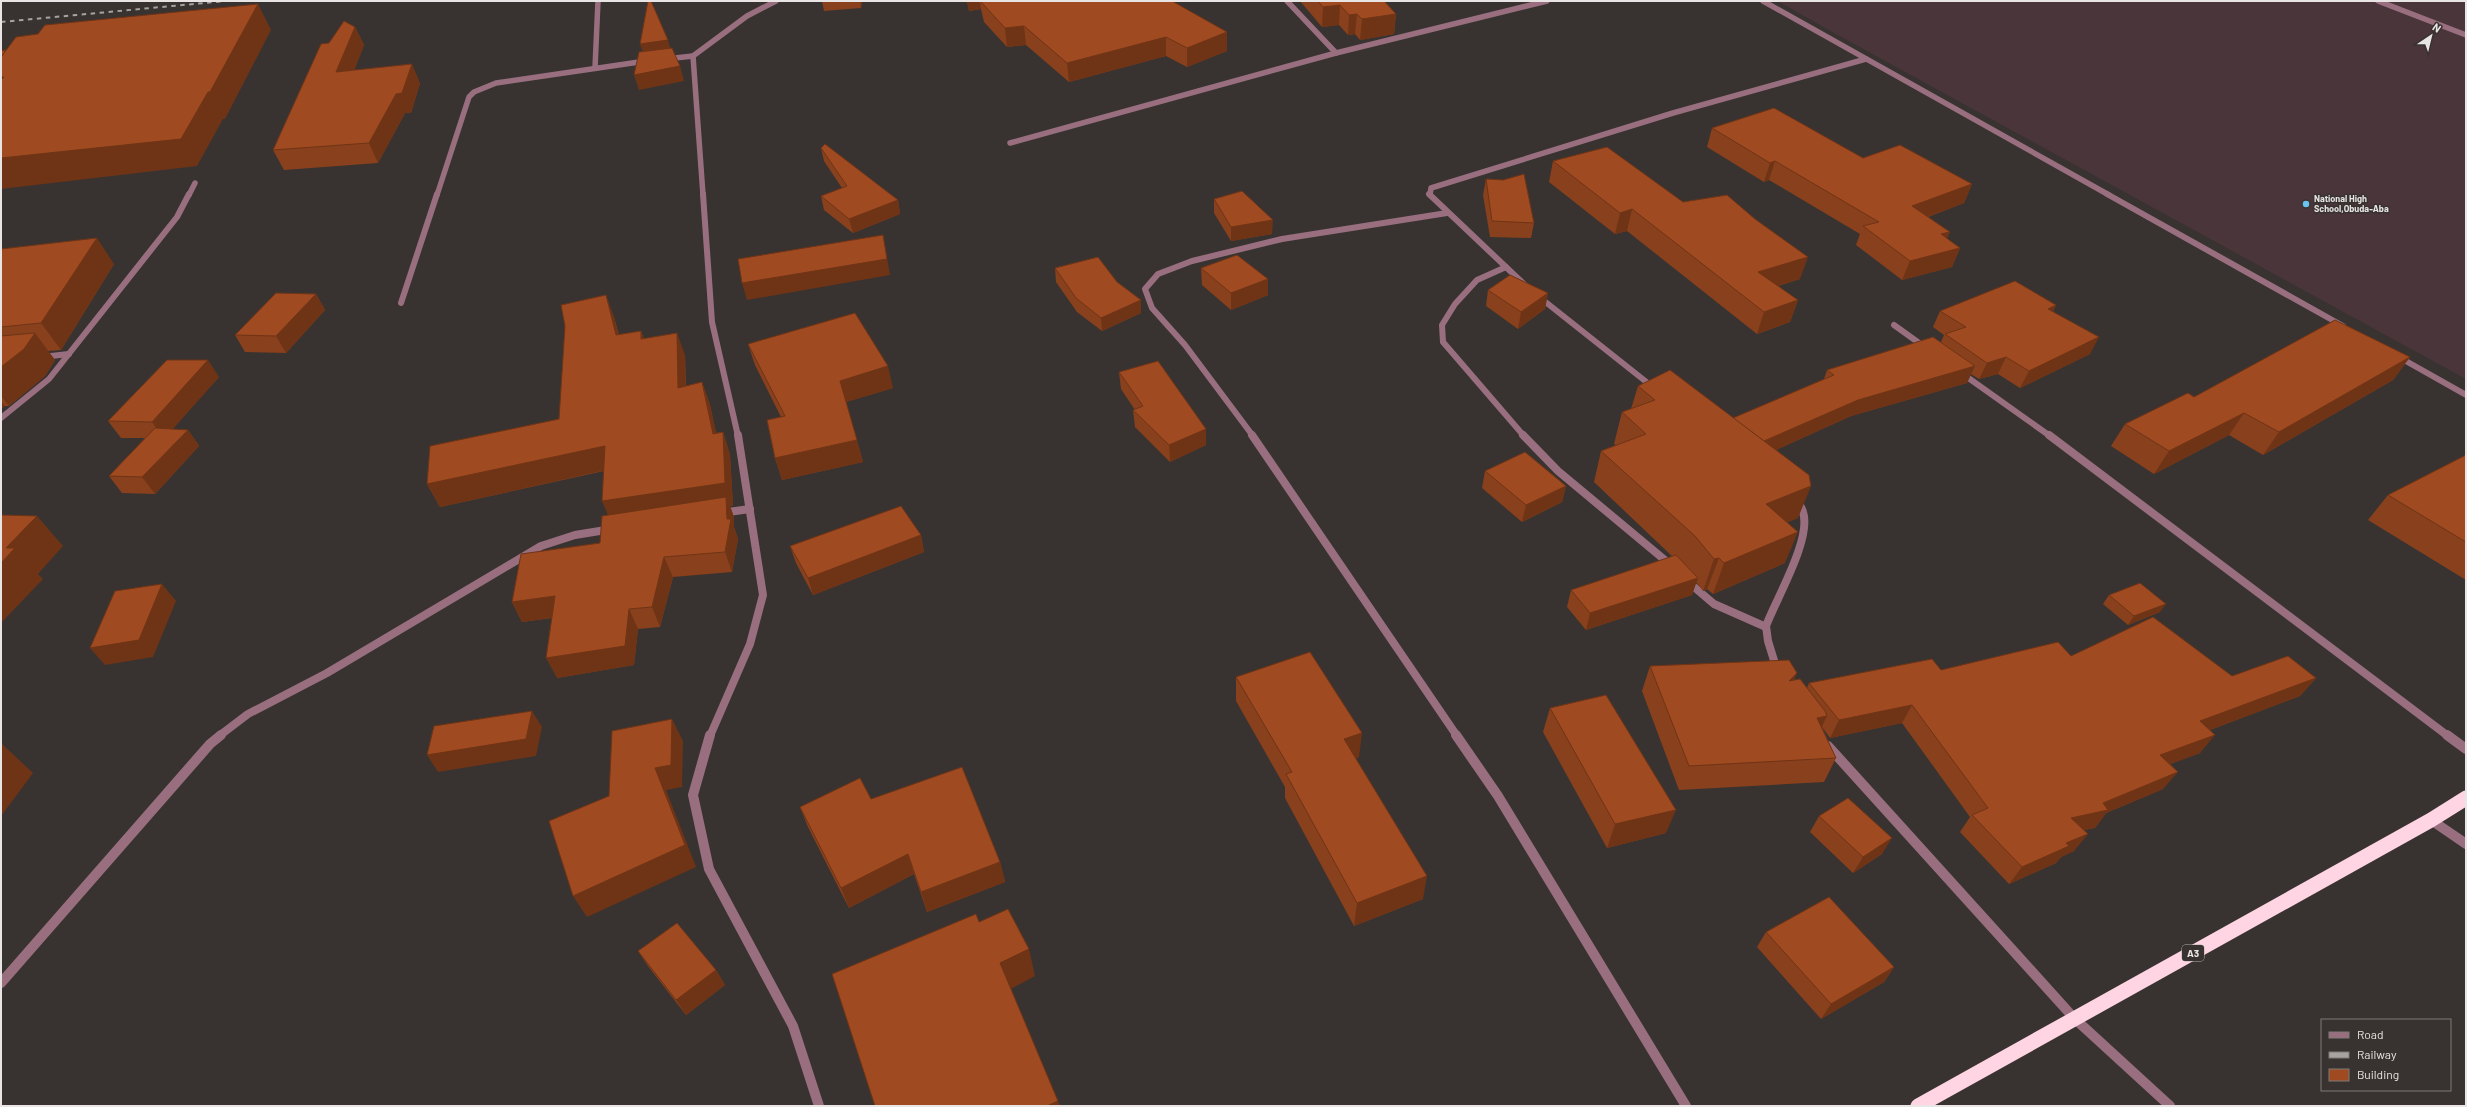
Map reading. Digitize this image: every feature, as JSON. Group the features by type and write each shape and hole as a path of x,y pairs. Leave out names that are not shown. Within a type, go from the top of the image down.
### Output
{"highway":[{"name":"A3","path":"1918,1106 2431,820 2466,798"}],"street":[{"path":"595,68 598,1"},
{"path":"658,60 693,56 747,16 776,1"},
{"path":"1287,1 1336,53"},
{"path":"1010,143 1336,53 1547,1"},
{"path":"1763,1 2349,329"},
{"path":"2378,1 2466,35"},
{"path":"693,56 712,322 740,443 763,595 750,644 712,729 693,796 709,869 793,1026 819,1106"},
{"path":"1658,391 1588,337 1506,268 1447,213 1429,194 1431,188 1443,183 1673,113 1866,59"},
{"path":"402,302 469,97 474,92 496,83 650,61"},
{"path":"1,418 49,379 177,217 195,183"},
{"path":"1447,213 1282,239 1200,259 1158,274 1145,289 1152,308 1185,345 1251,433 1498,796 1686,1106"},
{"path":"1506,268 1477,280 1455,304 1442,325 1443,342 1518,430 1558,471 1654,549 1681,574 1700,596 1718,608 1766,627"},
{"path":"1894,325 1932,353"},
{"path":"2390,352 2466,395"},
{"path":"31,358 69,354"},
{"path":"1952,366 2092,466 2466,749"},
{"path":"1782,679 1775,665 1766,627 1796,559 1804,519 1800,504 1790,495"},
{"path":"712,515 750,509"},
{"path":"1,983 210,744 227,729 248,714 327,674 541,546 575,534 621,528"},
{"path":"1824,740 2074,1018 2170,1106"},
{"path":"2431,820 2466,844"}],"shaded area":[{"name":"National High School,Obuda-Aba","path":"1778,1 2466,1 2466,379 1827,29"}],"building":[{"path":"648,1 651,1 668,40 640,44"},
{"path":"981,1 1172,1 1227,32 1187,48 1166,37 1067,63 1024,26 1005,28"},
{"path":"1318,1 1384,1 1396,14 1362,19 1357,14 1349,15 1340,5 1323,7"},
{"path":"258,4 210,92 208,92 181,139 1,158 1,80 4,77 1,77 1,57 16,37 38,34 45,25"},
{"path":"344,21 355,27 336,72 412,64 402,93 396,94 369,143 273,150 321,44 329,43"},
{"path":"672,48 680,66 634,75 639,52"},
{"path":"6,50 1,57 1,51"},
{"path":"1774,108 1863,158 1900,145 1972,184 1912,206 1950,232 1941,234 1960,248 1910,261 1863,226 1879,222 1775,161 1770,163 1712,128"},
{"path":"825,144 898,200 849,219 821,196 847,186 821,148"},
{"path":"1607,147 1683,202 1727,195 1755,219 1808,257 1758,272 1798,300 1764,312 1632,209 1620,213 1553,161"},
{"path":"1524,174 1534,223 1492,221 1486,179 1503,180"},
{"path":"1242,191 1273,220 1231,227 1214,199"},
{"path":"883,235 887,259 742,283 738,259"},
{"path":"97,238 41,323 1,327 1,249"},
{"path":"1237,255 1268,279 1231,293 1201,268"},
{"path":"1098,257 1117,282 1141,300 1101,318 1076,298 1055,268"},
{"path":"1510,275 1548,293 1521,312 1488,290"},
{"path":"2015,281 2056,305 2048,309 2099,337 2029,371 2006,357 1987,363 1945,334 1966,327 1940,311"},
{"path":"276,293 316,294 276,336 235,335"},
{"path":"606,295 616,335 641,331 641,339 677,333 678,388 702,382 713,434 723,432 725,483 602,501 605,446 427,484 430,446 559,419 565,326 561,305"},
{"path":"855,313 888,366 840,381 857,440 775,458 767,420 785,416 748,344"},
{"path":"2335,320 2410,357 2279,432 2244,413 2169,451 2125,424 2188,393 2194,397"},
{"path":"35,333 24,349 1,367 1,336"},
{"path":"1933,337 1975,366 1858,400 1764,441 1733,418 1834,375 1827,370"},
{"path":"167,360 208,360 152,422 108,421"},
{"path":"1158,361 1206,429 1169,445 1133,410 1143,406 1119,372"},
{"path":"1670,370 1809,475 1811,486 1766,504 1798,532 1724,563 1719,558 1714,559 1695,536 1601,451 1646,434 1622,412 1655,400 1638,386"},
{"path":"155,428 188,430 142,477 109,476"},
{"path":"1525,452 1566,486 1526,505 1485,471"},
{"path":"2466,455 2466,542 2388,495"},
{"path":"726,497 727,519 731,519 725,552 664,557 652,607 629,609 625,646 546,658 555,596 512,602 521,554 600,543 602,516"},
{"path":"901,506 921,535 808,578 790,546"},
{"path":"1,515 37,516 6,548 15,548 1,563"},
{"path":"1676,555 1698,578 1590,613 1571,590"},
{"path":"2140,583 2166,604 2134,616 2109,595"},
{"path":"162,584 139,640 90,648 115,591"},
{"path":"2153,617 2232,676 2288,656 2316,678 2200,721 2215,735 2160,755 2178,772 2103,803 2108,810 2071,818 2088,834 2066,843 2069,846 2022,867 1972,815 1988,808 1912,705 1839,720 1809,683 1932,659 1941,670 2058,642 2071,656"},
{"path":"1310,652 1362,733 1344,739 1427,876 1357,903 1286,774 1292,772 1236,677"},
{"path":"1789,660 1797,673 1789,681 1800,679 1825,711 1827,716 1817,718 1836,758 1689,766 1650,666"},
{"path":"1606,695 1676,810 1615,824 1550,708"},
{"path":"532,711 526,739 427,755 434,726"},
{"path":"672,719 671,765 655,768 685,845 573,896 549,821 609,796 612,731"},
{"path":"962,767 1000,862 921,892 908,854 841,888 800,807 860,778 871,799"},
{"path":"1848,798 1892,838 1863,857 1819,816"},
{"path":"1829,897 1894,967 1831,1004 1766,932"},
{"path":"1008,909 1029,949 1000,963 1058,1101 1047,1106 875,1106 832,974 976,914 979,922"},
{"path":"677,923 716,970 676,1000 638,951"}],"railway":[{"path":"1,22 226,1"}],"place":[{"name":"National High School,Obuda-Aba","path":"2306,204"}]}
